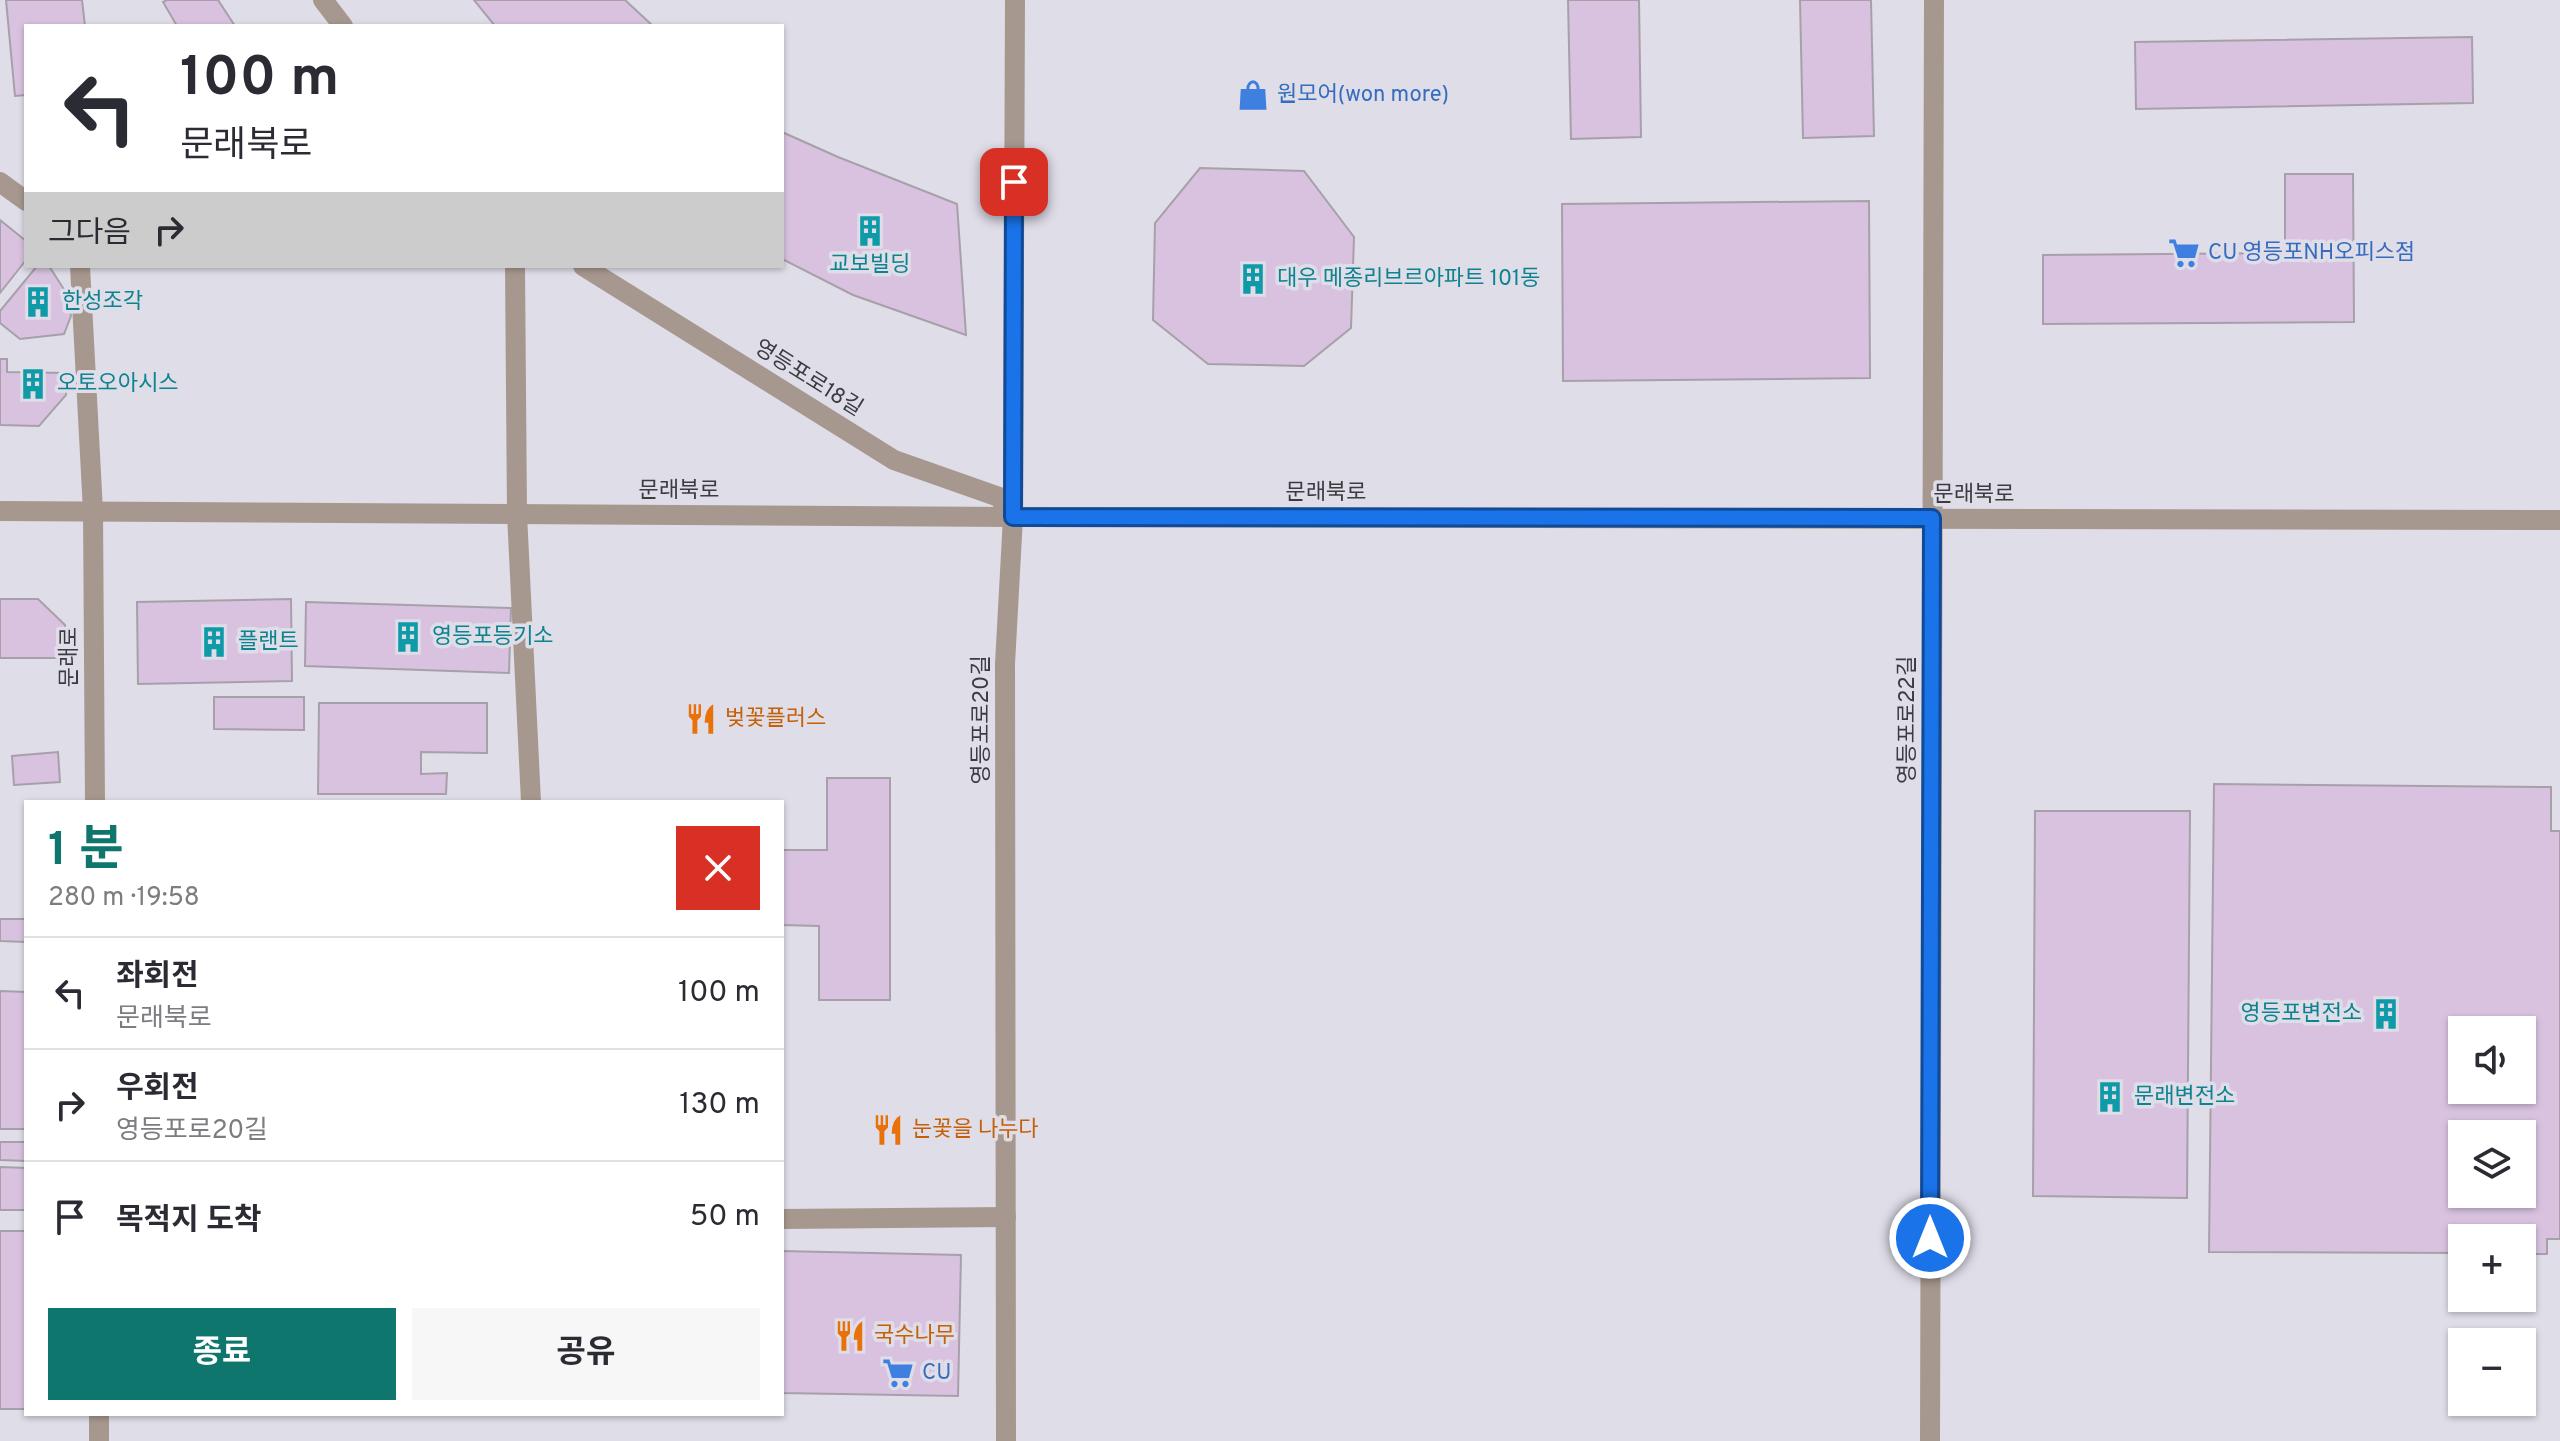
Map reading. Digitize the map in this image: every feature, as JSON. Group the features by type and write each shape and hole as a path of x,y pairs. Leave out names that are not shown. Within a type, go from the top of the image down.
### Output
{"street":[{"path":"323,0 341,24"},
{"name":"영등포로20길","path":"1006,1441 1005,664 1013,517 1015,0"},
{"name":"영등포로22길","path":"1930,1441 1934,0"},
{"path":"0,182 24,200"},
{"path":"80,268 93,511"},
{"path":"515,268 517,514 531,800"},
{"name":"영등포로18길","path":"586,268 894,460 999,497 1013,517"},
{"name":"문래북로","path":"0,511 1013,517 2560,520"},
{"name":"문래로","path":"93,511 95,800"},
{"path":"784,1219 1006,1217"},
{"path":"99,1416 99,1441"}],"building":[{"path":"6,0 82,0 85,24 24,24 24,95 15,96"},
{"path":"218,0 234,24 176,24 163,2"},
{"path":"474,0 625,0 651,24 493,24"},
{"path":"1568,0 1639,0 1641,137 1571,139"},
{"path":"1800,0 1871,0 1874,136 1803,138"},
{"path":"2472,37 2473,103 2136,109 2135,42"},
{"name":"교보빌딩","path":"784,133 957,204 966,335 853,295 784,260"},
{"name":"대우 메종리브르아파트 101동","path":"1200,168 1304,171 1354,237 1351,328 1304,366 1208,364 1153,320 1155,223"},
{"path":"2285,174 2353,174 2354,322 2043,324 2043,255 2285,253"},
{"path":"1869,201 1870,378 1563,381 1562,204"},
{"path":"0,220 24,239 24,263 0,293"},
{"name":"한성조각","path":"35,268 50,268 67,294 71,316 64,334 20,339 0,323 0,311"},
{"name":"오토오아시스","path":"0,359 7,359 7,372 66,373 66,395 39,426 0,425"},
{"path":"0,599 38,599 65,625 65,658 0,658"},
{"name":"플랜트","path":"291,599 292,681 138,684 137,602"},
{"name":"영등포등기소","path":"306,602 511,608 509,673 305,666"},
{"path":"214,697 304,697 304,730 214,729"},
{"path":"319,703 487,703 487,753 421,752 421,774 447,773 446,794 318,794"},
{"path":"58,752 60,782 14,785 12,756"},
{"path":"827,778 890,778 890,1000 819,1000 819,926 784,925 784,850 827,850"},
{"name":"영등포변전소","path":"2214,784 2551,787 2551,831 2560,831 2560,1239 2547,1239 2547,1254 2536,1254 2536,1224 2448,1224 2448,1253 2209,1252"},
{"name":"문래변전소","path":"2035,811 2190,811 2187,1198 2033,1196"},
{"path":"0,919 24,919 24,942 0,941"},
{"path":"0,991 24,992 24,1129 0,1129"},
{"path":"0,1142 24,1142 24,1161 0,1160"},
{"path":"0,1167 24,1168 24,1210 0,1210"},
{"path":"0,1231 24,1231 24,1409 0,1409"},
{"path":"784,1251 961,1255 958,1396 784,1393"}],"place":[{"name":"원모어(won more)","path":"1253,95"},
{"name":"교보빌딩","path":"870,231"},
{"name":"CU 영등포NH오피스점","path":"2184,253"},
{"name":"대우 메종리브르아파트 101동","path":"1253,279"},
{"name":"한성조각","path":"38,302"},
{"name":"오토오아시스","path":"33,384"},
{"name":"영등포등기소","path":"408,637"},
{"name":"플랜트","path":"214,642"},
{"name":"벚꽃플러스","path":"701,719"},
{"name":"영등포변전소","path":"2386,1014"},
{"name":"문래변전소","path":"2110,1097"},
{"name":"눈꽃을 나누다","path":"888,1130"},
{"name":"국수나무","path":"850,1336"},
{"name":"CU","path":"898,1373"}],"route":[{"path":"1014,182 1013,517 1932,518 1930,1238"}]}
